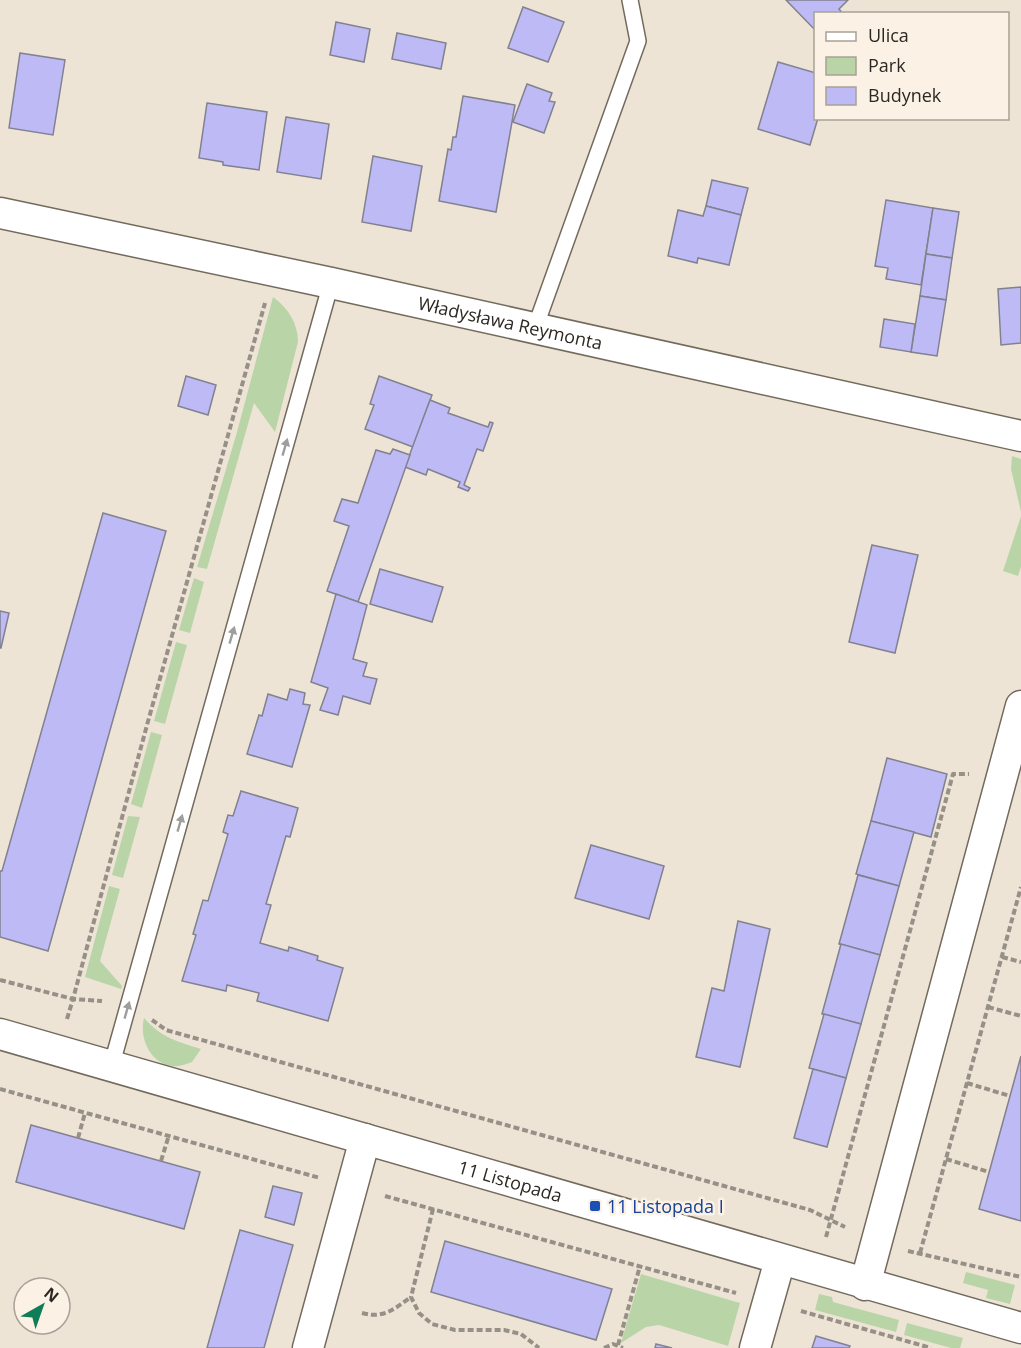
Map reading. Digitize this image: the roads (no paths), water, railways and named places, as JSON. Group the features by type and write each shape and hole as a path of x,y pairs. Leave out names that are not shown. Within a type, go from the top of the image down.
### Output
{"street":[{"name":"Władysława Reymonta","path":"0,213 274,270 1021,435"},
{"path":"865,1285 1012,776 1021,706"},
{"name":"11 Listopada","path":"0,1034 865,1285 1021,1328"},
{"path":"308,1348 365,1139"},
{"path":"755,1348 780,1260"}],"lane":[{"path":"536,328 638,41 630,0"},
{"path":"111,1066 331,283"}],"place":[{"name":"11 Listopada I","path":"595,1206"}]}
